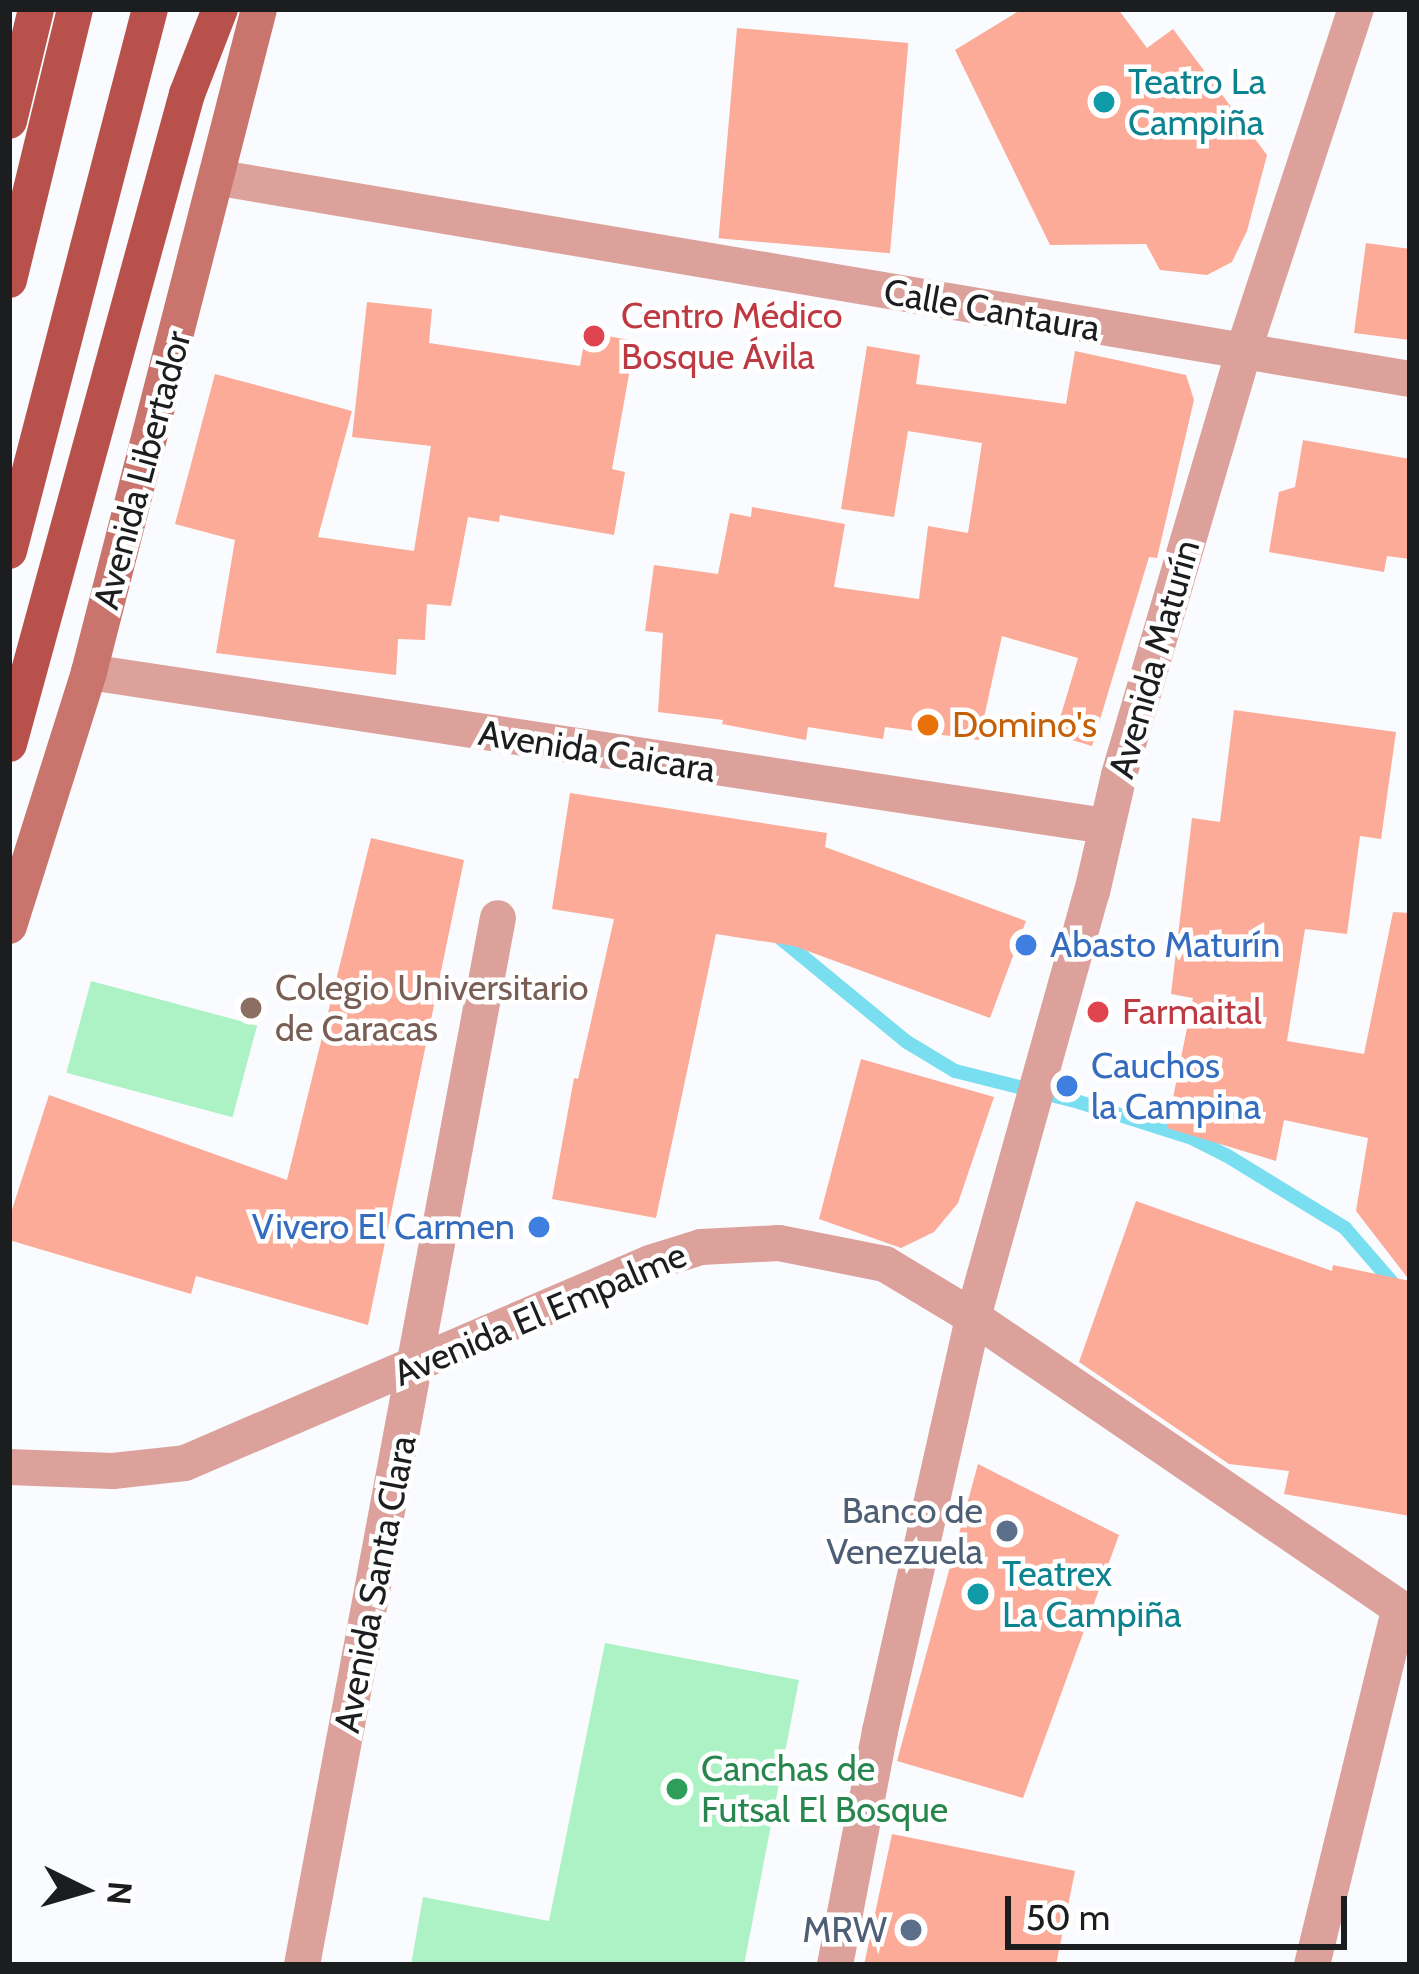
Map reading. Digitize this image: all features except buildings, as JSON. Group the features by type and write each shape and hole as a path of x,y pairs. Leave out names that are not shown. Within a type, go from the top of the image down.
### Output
{"main road":[{"path":"9,122 36,9"},
{"path":"9,280 75,9"},
{"path":"9,551 150,9"},
{"path":"9,744 187,94 220,9"},
{"name":"Avenida Libertador","path":"9,926 89,672 220,178 259,9"}],"street":[{"name":"Avenida Maturín","path":"835,1965 880,1731 974,1317 1106,826 1244,349 1357,9"},
{"name":"Calle Cantaura","path":"220,178 331,192 1168,341 1244,349 1410,379"},
{"name":"Avenida Caicara","path":"89,672 1106,826"},
{"name":"Avenida Santa Clara","path":"302,1965 418,1365 498,918"},
{"name":"Avenida El Empalme","path":"9,1467 112,1471 185,1462 650,1263 701,1247 779,1243 885,1264 974,1317 1404,1614"},
{"path":"1312,1965 1404,1614"}],"green space":[{"path":"91,981 257,1026 233,1117 66,1073"},
{"name":"Canchas de Futsal El Bosque","path":"605,1643 799,1680 744,1965 411,1965 423,1897 549,1921"}],"waterway":[{"path":"779,937 907,1042 955,1071 1079,1102 1192,1138 1226,1155 1345,1228 1410,1303"}],"place":[{"name":"Teatro La Campiña","path":"1104,102"},
{"name":"Centro Médico Bosque Ávila","path":"594,336"},
{"name":"Domino's","path":"928,725"},
{"name":"Abasto Maturín","path":"1026,945"},
{"name":"Colegio Universitario de Caracas","path":"251,1008"},
{"name":"Farmaital","path":"1098,1012"},
{"name":"Cauchos la Campina","path":"1067,1086"},
{"name":"Vivero El Carmen","path":"539,1227"},
{"name":"Banco de Venezuela","path":"1007,1531"},
{"name":"Teatrex La Campiña","path":"978,1594"},
{"name":"Canchas de Futsal El Bosque","path":"677,1789"},
{"name":"MRW","path":"911,1930"}]}
